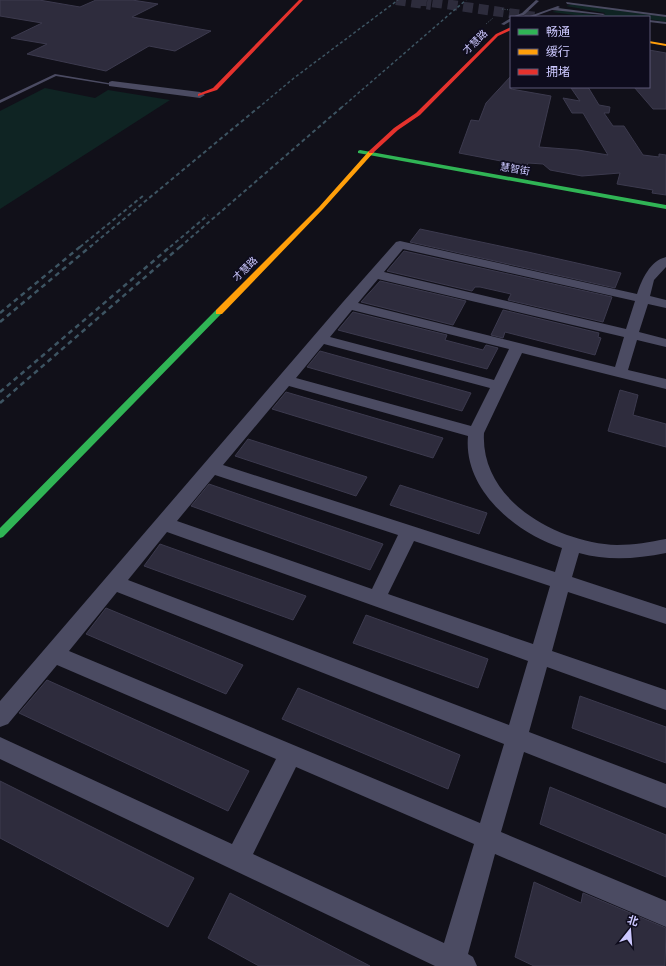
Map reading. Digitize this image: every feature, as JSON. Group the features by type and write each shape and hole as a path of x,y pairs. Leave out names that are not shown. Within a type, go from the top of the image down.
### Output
{"street":[{"path":"200,95 291,4 291,0"},
{"path":"112,84 200,95 215,89 302,0"},
{"name":"才慧路","path":"0,534 321,208 387,126 412,110 497,28 508,25"},
{"path":"650,33 666,37"},
{"path":"650,33 666,40"},
{"path":"650,42 666,45"},
{"name":"才慧路","path":"258,258 366,152"},
{"name":"慧智街","path":"366,152 666,204"},
{"name":"慧智街","path":"366,152 666,207"},
{"path":"0,718 400,244 666,304"},
{"path":"620,373 642,298 652,274 666,261"},
{"path":"375,274 666,343"},
{"path":"348,305 666,384"},
{"path":"320,339 498,386"},
{"path":"517,347 476,433 474,446 477,459 494,494 510,511 533,527 553,538 572,544 590,549 612,551 637,551 666,546"},
{"path":"285,380 476,433"},
{"path":"211,467 666,616"},
{"path":"164,524 666,700"},
{"path":"377,598 409,532"},
{"path":"0,748 456,964 488,839 572,544"},
{"path":"114,583 666,796"},
{"path":"54,654 666,914"},
{"path":"238,860 290,755"}],"lane":[{"path":"533,16 576,0"},
{"path":"584,0 666,11"},
{"path":"517,16 523,14 537,1"},
{"path":"567,3 666,16"},
{"path":"552,9 603,14"},
{"path":"650,21 666,23"},
{"path":"0,102 55,75 112,84"}],"path":[{"path":"486,24 493,18"}],"green space":[{"path":"573,4 666,17 666,22 650,19 650,16 603,16 605,13 566,6"},
{"path":"559,10 603,16 582,16 552,12"},
{"path":"45,88 95,98 108,90 170,100 0,209 0,111"}],"building":[{"path":"0,0 39,0 80,7 96,0 132,0 158,4 132,17 211,31 175,51 149,46 106,71 27,54 47,44 11,38 42,23 0,16"},
{"path":"650,50 666,53 666,109 653,109 635,88 650,88"},
{"path":"510,77 511,89 551,96 539,147 578,150 608,155 583,113 572,113 563,98 580,101 571,88 589,88 599,105 610,107 609,113 604,113 613,126 624,126 643,155 659,157 659,154 666,155 666,195 652,193 653,190 617,184 620,173 582,176 550,170 543,164 528,163 527,166 459,153 471,120 479,121 486,103"},
{"path":"420,229 621,273 615,288 410,242"},
{"path":"404,251 612,297 603,322 508,300 511,294 480,287 475,287 472,291 387,271"},
{"path":"380,281 466,301 453,325 361,302"},
{"path":"503,310 599,333 598,337 601,338 595,355 505,332 503,338 491,335"},
{"path":"353,312 447,335 445,340 483,350 486,345 498,348 487,369 338,330"},
{"path":"320,351 471,393 462,411 307,367"},
{"path":"620,390 638,395 633,415 666,424 666,447 608,431"},
{"path":"286,392 443,438 433,458 272,409"},
{"path":"248,439 367,477 356,496 235,456"},
{"path":"209,484 383,544 370,570 191,506"},
{"path":"400,485 487,513 479,534 390,505"},
{"path":"160,544 306,596 293,620 144,566"},
{"path":"106,608 243,665 226,694 86,634"},
{"path":"366,615 488,659 478,688 353,643"},
{"path":"47,680 249,771 228,811 19,713"},
{"path":"298,688 460,755 448,789 282,719"},
{"path":"580,696 666,727 666,763 572,728"},
{"path":"0,781 194,878 168,927 0,838"},
{"path":"550,787 666,835 666,877 540,824"},
{"path":"534,882 581,903 583,893 666,928 665,966 534,966 515,957"},
{"path":"230,893 370,966 259,966 208,938"}],"tunnel":[{"path":"396,0 431,5"},
{"path":"417,0 529,16"}],"railway":[{"path":"258,108 294,78 398,0"},
{"path":"341,108 466,0"},
{"path":"90,247 259,107"},
{"path":"180,247 342,107"},
{"path":"80,247 144,195"},
{"path":"170,247 208,215"},
{"path":"0,313 81,246"},
{"path":"0,322 91,246"},
{"path":"0,392 171,246"},
{"path":"0,403 181,246"}],"traffic: fast":[{"path":"360,152 666,207"},
{"path":"0,534 219,312"}],"traffic: slow":[{"path":"650,42 666,45"},
{"path":"219,312 321,208 371,152"}],"traffic: jam":[{"path":"200,95 215,89 301,0"},
{"path":"371,152 396,129 418,114 497,35 510,28"}]}
